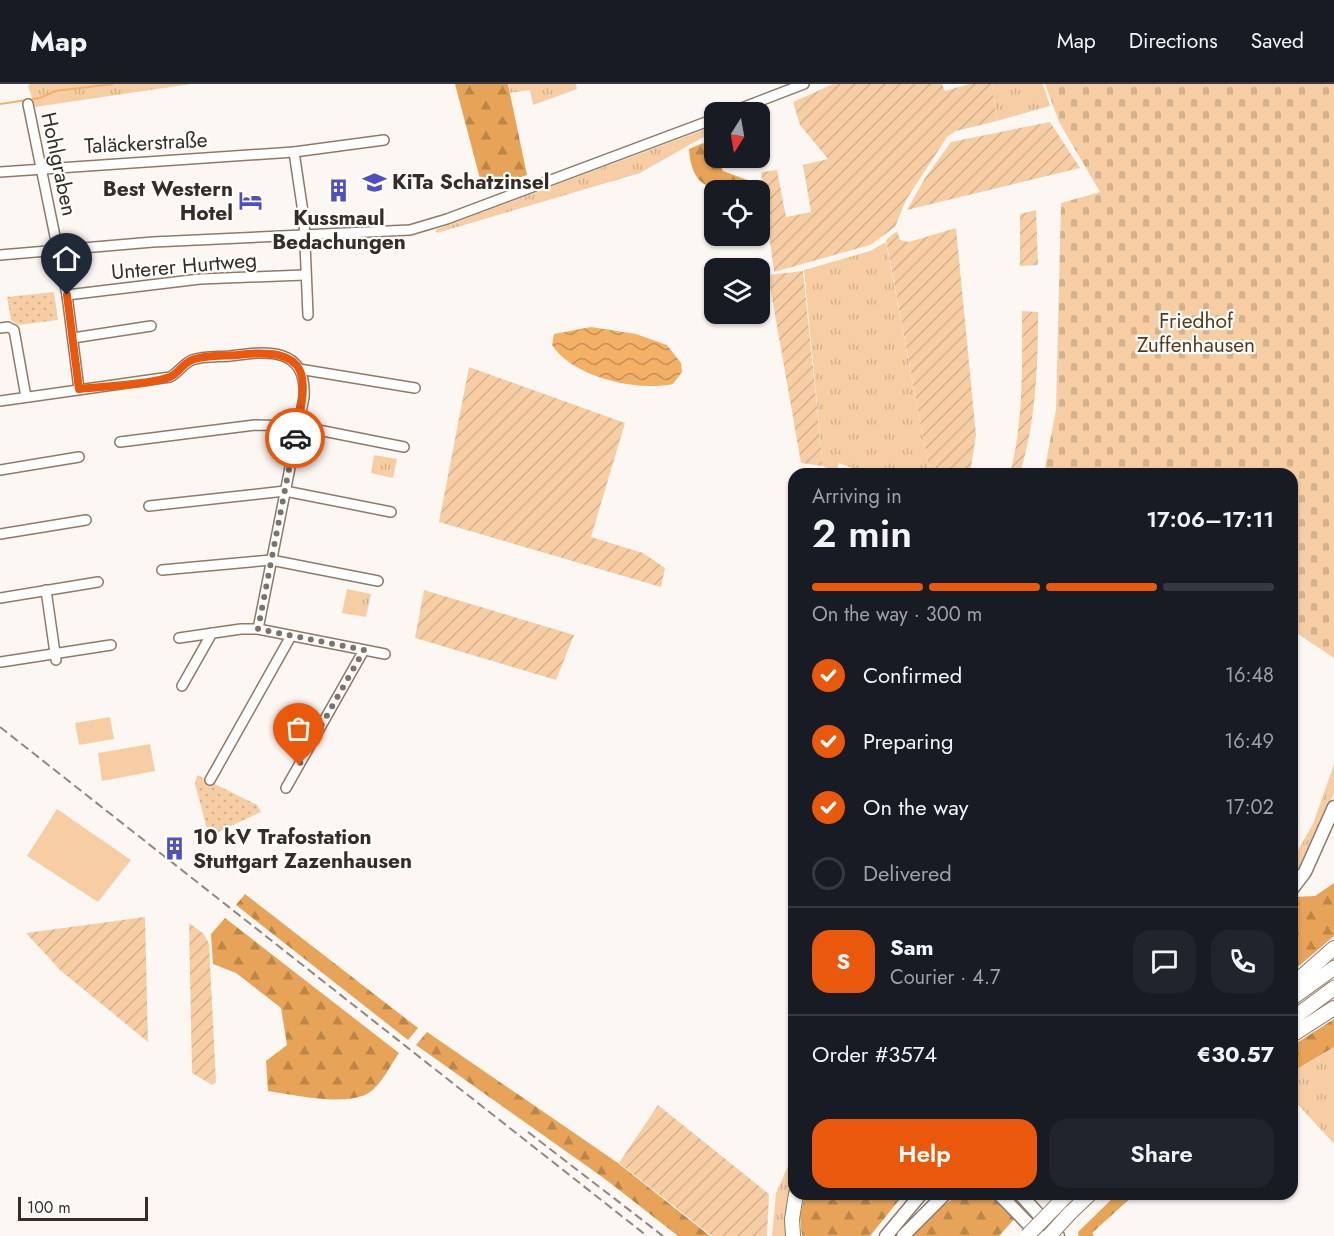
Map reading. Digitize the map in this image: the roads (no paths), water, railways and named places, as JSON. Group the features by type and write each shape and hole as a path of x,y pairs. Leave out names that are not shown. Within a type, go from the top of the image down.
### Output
{"highway":[{"path":"1298,980 1334,948"},
{"path":"1298,994 1334,968"},
{"path":"1298,1015 1334,988"},
{"path":"1298,1031 1334,1008"},
{"path":"793,1236 796,1200"},
{"path":"1027,1236 1062,1200"},
{"path":"1049,1236 1084,1200"}],"main road":[{"path":"1298,881 1305,872 1334,807"},
{"path":"886,1236 916,1200"},
{"path":"903,1236 941,1200"},
{"path":"1005,1200 1040,1236"},
{"path":"1025,1200 1058,1236"}],"street":[{"path":"756,102 804,84"},
{"name":"Hohlgraben","path":"28,104 67,295 79,389"},
{"path":"0,255 58,249 400,231 424,226 704,123"},
{"name":"Taläckerstraße","path":"0,172 42,167 294,152 384,140"},
{"path":"294,152 304,236 304,275 308,315"},
{"name":"Unterer Hurtweg","path":"67,295 200,279 304,275"},
{"path":"73,338 151,326"},
{"path":"0,328 8,327 14,330 26,397"},
{"path":"0,401 170,377 192,360 263,352 279,354 299,369 415,388"},
{"path":"258,629 304,388 299,369"},
{"path":"120,442 255,425 298,426 404,447"},
{"path":"0,470 79,457"},
{"path":"149,506 285,491 391,512"},
{"path":"0,534 86,520"},
{"path":"162,570 271,560 378,581"},
{"path":"0,598 98,582"},
{"path":"46,590 56,657"},
{"path":"179,638 258,629 386,654"},
{"path":"182,686 212,633"},
{"path":"210,780 291,636"},
{"path":"1,662 56,657 111,645"},
{"path":"286,788 364,650"}],"water":[{"path":"591,327 636,334 667,345 681,363 682,372 673,384 642,386 625,384 590,374 574,366 552,345 554,334"}],"waterway":[{"path":"0,104 40,98 55,91 113,84"}],"railway":[{"path":"0,727 647,1236"},
{"path":"528,1132 663,1236"}],"place":[{"name":"KiTa Schatzinsel","path":"374,182"},
{"name":"Kussmaul Bedachungen","path":"339,190"},
{"name":"Best Western Hotel","path":"251,201"},
{"name":"10 kV Trafostation Stuttgart Zazenhausen","path":"175,849"}],"park label":[{"name":"Friedhof Zuffenhausen","path":"1196,333"}]}
